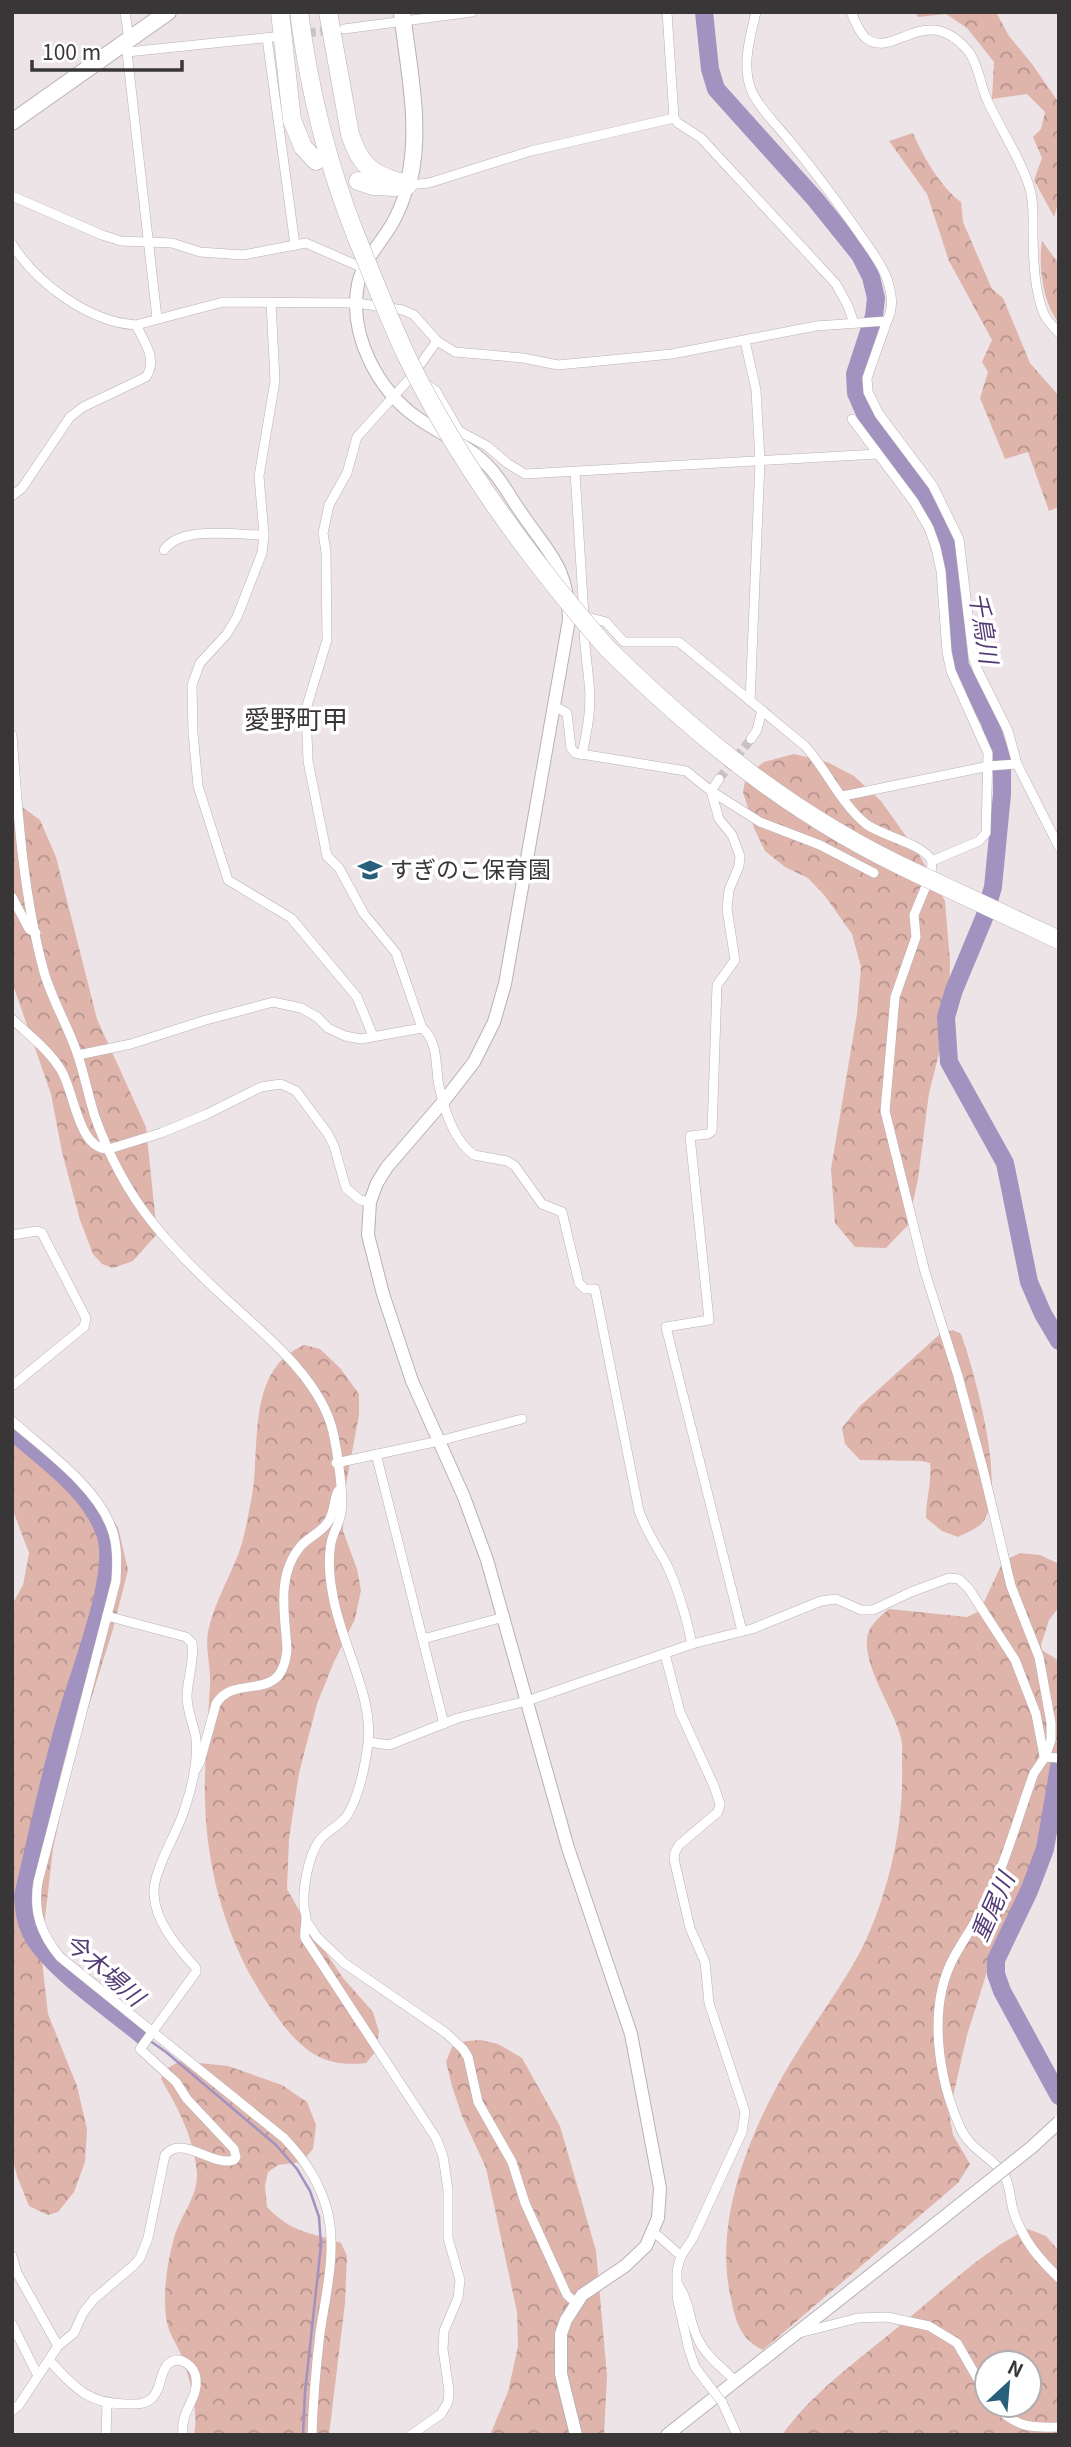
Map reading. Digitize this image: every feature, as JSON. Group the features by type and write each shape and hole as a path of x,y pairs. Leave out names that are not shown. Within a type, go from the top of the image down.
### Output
{"highway":[{"path":"12,122 126,46 168,12"},
{"path":"280,12 292,120 303,147 326,153"},
{"path":"299,12 306,64 326,153 356,236 408,359 443,424 520,542 562,596 607,648 687,724 744,770 821,823 865,849 1059,940"},
{"path":"309,12 326,153"},
{"path":"328,12 347,121 355,150 373,172 408,185"},
{"path":"402,16 415,140 414,164 408,185"},
{"path":"358,181 373,186 408,185"}],"street":[{"path":"125,12 126,46 157,318"},
{"path":"344,29 402,16 472,12"},
{"path":"667,12 674,118 701,138 836,284 858,323"},
{"path":"756,12 748,44 748,77 752,92 762,108 825,183 888,280 892,311 885,321 867,378 867,392 879,414 933,486 959,539 973,656 1009,731 1015,765 1059,847"},
{"path":"851,12 864,37 870,41 881,43 924,24 933,23 950,31 969,52 980,74 986,99 1029,187 1033,257 1041,300 1045,316 1059,332"},
{"path":"126,46 270,37 295,245"},
{"path":"576,2435 561,2374 561,2334 576,2303 594,2286 636,2257 654,2232 659,2218 660,2188 631,2034 568,1848 488,1560 464,1497 412,1381 383,1294 368,1235 369,1202 387,1167 474,1062 494,1022 505,984 554,706 569,620 569,594 559,567 490,467 469,450 416,417 393,397 377,375 366,352 359,329 357,303 363,268 392,223 408,185 429,183 531,151 674,118"},
{"path":"12,196 102,235 121,240 172,243 200,252 243,255 306,243 363,268"},
{"path":"12,244 35,272 74,302 99,316 122,324 136,325 223,302 357,303 403,310 414,315 437,341 455,352 523,358 558,365 672,354 816,326 885,321"},
{"path":"271,302 275,382 259,476 264,535 259,563 237,617 226,635 195,671 192,685 193,733 198,786 228,880 291,918 357,997 373,1036"},
{"path":"12,496 22,488 70,417 83,407 146,377 150,371 151,357 136,325"},
{"path":"437,341 412,376 357,437 347,473 329,505 323,533 326,552 327,640 306,709 308,761 327,856 339,868 364,914 396,953 422,1028 434,1046 439,1086 453,1128 470,1152 507,1161 515,1166 542,1204 562,1212 579,1283 585,1289 595,1289 639,1511 685,1607 692,1644"},
{"path":"745,341 756,390 760,461 750,701"},
{"path":"412,376 436,391 459,431 486,446 515,469 532,475 878,454"},
{"path":"852,419 914,502 929,528 942,571 947,652 951,671 983,739 991,765 986,833 979,841 932,861"},
{"path":"575,472 583,638 589,683 589,721 582,755"},
{"path":"164,550 172,540 180,536 264,535"},
{"path":"584,616 606,622 625,642 679,642 805,746 866,824 923,851 932,861 931,874 914,915 916,936 895,997 885,1111 925,1272 958,1376 983,1468 1011,1586 1039,1657 1051,1723 1051,1740 1045,1758 1034,1773 994,1886 946,1975 939,2016 939,2058 959,2126 966,2139 975,2150 996,2165 1006,2179 1013,2212 1023,2237 1040,2260 1059,2278"},
{"path":"554,706 567,713 571,748 575,753 686,771 711,791 760,822 820,845 874,873"},
{"path":"751,739 757,730 762,710"},
{"path":"12,735 28,904 44,973 78,1055 96,1119 109,1149 130,1190 179,1254 300,1373 326,1412 332,1432 341,1511 330,1549 332,1593 337,1619 365,1698 369,1742 360,1781 348,1814 320,1839 315,1848 306,1886 304,1905 307,1922 317,1937 344,1963 446,2033 463,2049 468,2057 478,2102 512,2162 533,2223 568,2295 576,2303"},
{"path":"843,796 991,765 1015,765"},
{"path":"719,779 711,791 719,819 732,835 740,856 739,866 729,890 727,909 735,960 718,985 712,1131 708,1135 690,1136 709,1320 666,1326 742,1631"},
{"path":"12,897 29,929 36,933"},
{"path":"78,1055 131,1044 273,1002 301,1008 317,1017 328,1028 345,1036 361,1038 422,1028"},
{"path":"12,1019 46,1050 61,1070 88,1140 101,1149 161,1133 261,1087 281,1084 296,1091 328,1134 346,1188 359,1200 369,1202"},
{"path":"12,1235 37,1231 42,1233 86,1322 84,1327 12,1386"},
{"path":"336,1463 439,1441 522,1419"},
{"path":"12,1421 86,1488 111,1527 117,1565 116,1581 38,1882 36,1907 42,1932 60,1957 284,2138 306,2162 318,2186 330,2226 330,2258 314,2389 312,2435"},
{"path":"376,1454 444,1724"},
{"path":"194,1770 200,1762 216,1704 221,1697 228,1692 271,1682 280,1674 286,1660 287,1648 284,1580 302,1545 329,1521 340,1490"},
{"path":"369,1742 388,1745 444,1724 527,1701 692,1644 742,1631 821,1601 836,1599 861,1609 873,1610 948,1578 959,1580 969,1590 1015,1660 1036,1713 1045,1758"},
{"path":"12,2411 58,2346 74,2333 83,2313 94,2299 139,2258 148,2238 165,2155 169,2150 179,2147 226,2162 236,2157 234,2149 187,2099 176,2082 140,2049 196,1972 196,1968 176,1946 162,1921 153,1889 186,1806 194,1770 196,1741 187,1701 192,1643 186,1637 107,1616"},
{"path":"423,1639 504,1616"},
{"path":"665,1654 680,1712 720,1804 718,1812 679,1845 674,1859 690,1928 705,1962 709,2003 745,2112 742,2132 693,2238 681,2256 677,2284 689,2350 695,2367 722,2402 737,2435"},
{"path":"1045,1758 1058,1758"},
{"path":"307,1922 305,1938 436,2138 443,2156 449,2190 448,2238 460,2280 457,2298 444,2331 448,2402 440,2414 411,2435"},
{"path":"667,2435 1022,2155 1059,2122"},
{"path":"654,2232 681,2256"},
{"path":"12,2256 24,2286 58,2346"},
{"path":"677,2284 686,2298 697,2337 707,2353 736,2381"},
{"path":"793,2335 858,2318 887,2317 929,2326 948,2336 957,2343 973,2371"},
{"path":"12,2324 38,2376"},
{"path":"50,2360 74,2387 107,2404 141,2404 150,2401 159,2388 168,2364 181,2361 188,2363 193,2369 196,2385 182,2422 183,2435"},
{"path":"106,2435 107,2404"},
{"path":"1012,2419 1029,2428 1059,2427"}],"green space":[{"path":"915,12 996,12 1009,36 1059,103 1059,200 1054,217 1034,180 1042,158 1033,137 1041,129 1045,112 1027,94 992,99 994,62 967,28 946,14 918,17"},
{"path":"913,133 933,170 961,202 963,222 992,289 1003,298 1030,363 1059,396 1059,507 1049,511 1028,452 1005,459 980,398 988,372 982,362 992,340 949,261 927,194 889,141"},
{"path":"1042,241 1059,264 1059,323 1049,306 1043,284"},
{"path":"794,754 827,762 854,776 881,801 918,853 945,901 950,961 949,1014 929,1093 918,1179 908,1225 886,1248 855,1247 835,1223 831,1169 857,1014 861,967 852,934 825,896 808,878 785,867 765,851 754,828 743,792 746,776 764,762"},
{"path":"12,804 18,804 40,820 56,857 97,1019 146,1127 157,1234 133,1261 113,1268 102,1264 93,1254 80,1220 62,1152 51,1094 12,982"},
{"path":"953,1330 961,1334 974,1374 987,1431 992,1486 989,1508 982,1523 958,1537 942,1531 926,1518 930,1463 860,1460 845,1444 842,1428 859,1407 940,1334"},
{"path":"304,1345 320,1349 340,1368 359,1394 359,1415 344,1495 343,1531 357,1569 361,1590 355,1619 317,1704 299,1773 289,1839 287,1889 343,1978 373,2012 379,2032 376,2051 366,2063 338,2063 315,2055 287,2030 261,1994 235,1943 225,1916 207,1830 205,1772 210,1678 208,1632 245,1532 254,1480 259,1413 264,1392 272,1373 285,1357"},
{"path":"12,1433 68,1466 91,1488 118,1527 128,1570 113,1629 72,1760 53,1849 41,1952 48,2014 77,2086 87,2129 85,2162 74,2192 58,2212 48,2215 29,2206 12,2156 12,1605 23,1585 29,1553 12,1508"},
{"path":"1020,1553 1040,1555 1059,1564 1059,1607 1049,1620 1041,1645 1042,1650 1059,1661 1059,1818 1022,1888 993,1953 967,2035 949,2114 953,2135 970,2164 958,2183 763,2350 743,2333 736,2319 730,2294 726,2263 733,2198 742,2166 768,2104 866,1940 882,1898 898,1832 902,1741 874,1675 867,1650 868,1634 875,1622 889,1609 967,1617 980,1611 1003,1561"},
{"path":"481,2040 498,2044 522,2058 560,2126 596,2251 607,2376 604,2435 490,2435 508,2392 518,2346 517,2312 486,2168 462,2116 446,2062 452,2047 466,2041"},
{"path":"180,2061 228,2066 282,2085 307,2102 316,2125 313,2149 302,2162 278,2165 268,2172 265,2186 267,2207 276,2216 301,2231 341,2243 347,2256 345,2303 329,2435 194,2435 195,2406 191,2385 168,2327 165,2307 166,2277 172,2248 197,2182 189,2136 161,2079 166,2069"},
{"path":"1028,2229 1046,2236 1059,2251 1059,2435 782,2435 809,2403 840,2375 996,2248"}],"waterway":[{"name":"千鳥川","path":"704,12 710,69 716,89 815,199 860,255 871,277 876,298 874,316 855,374 856,393 866,416 938,516 947,537 960,666 989,720 1002,759 1002,794 993,887 946,1017 949,1062 1005,1163 1029,1282 1059,1341"},
{"name":"今木場川","path":"12,1431 78,1489 98,1517 105,1533 108,1551 107,1573 96,1624 60,1741 23,1896 26,1919 31,1933 52,1961 144,2037"},
{"name":"重尾川","path":"1059,1767 1045,1849 1029,1891 996,1960 996,1974 1002,1991 1059,2096"},
{"name":"今木場川","path":"149,2040 276,2145 297,2169 310,2191 319,2217 321,2245 303,2435"}],"tunnel":[{"path":"280,36 332,30"},
{"path":"719,779 751,739"}],"place":[{"name":"すぎのこ保育園","path":"370,870"}],"district":[{"name":"愛野町甲","path":"296,720"}]}
